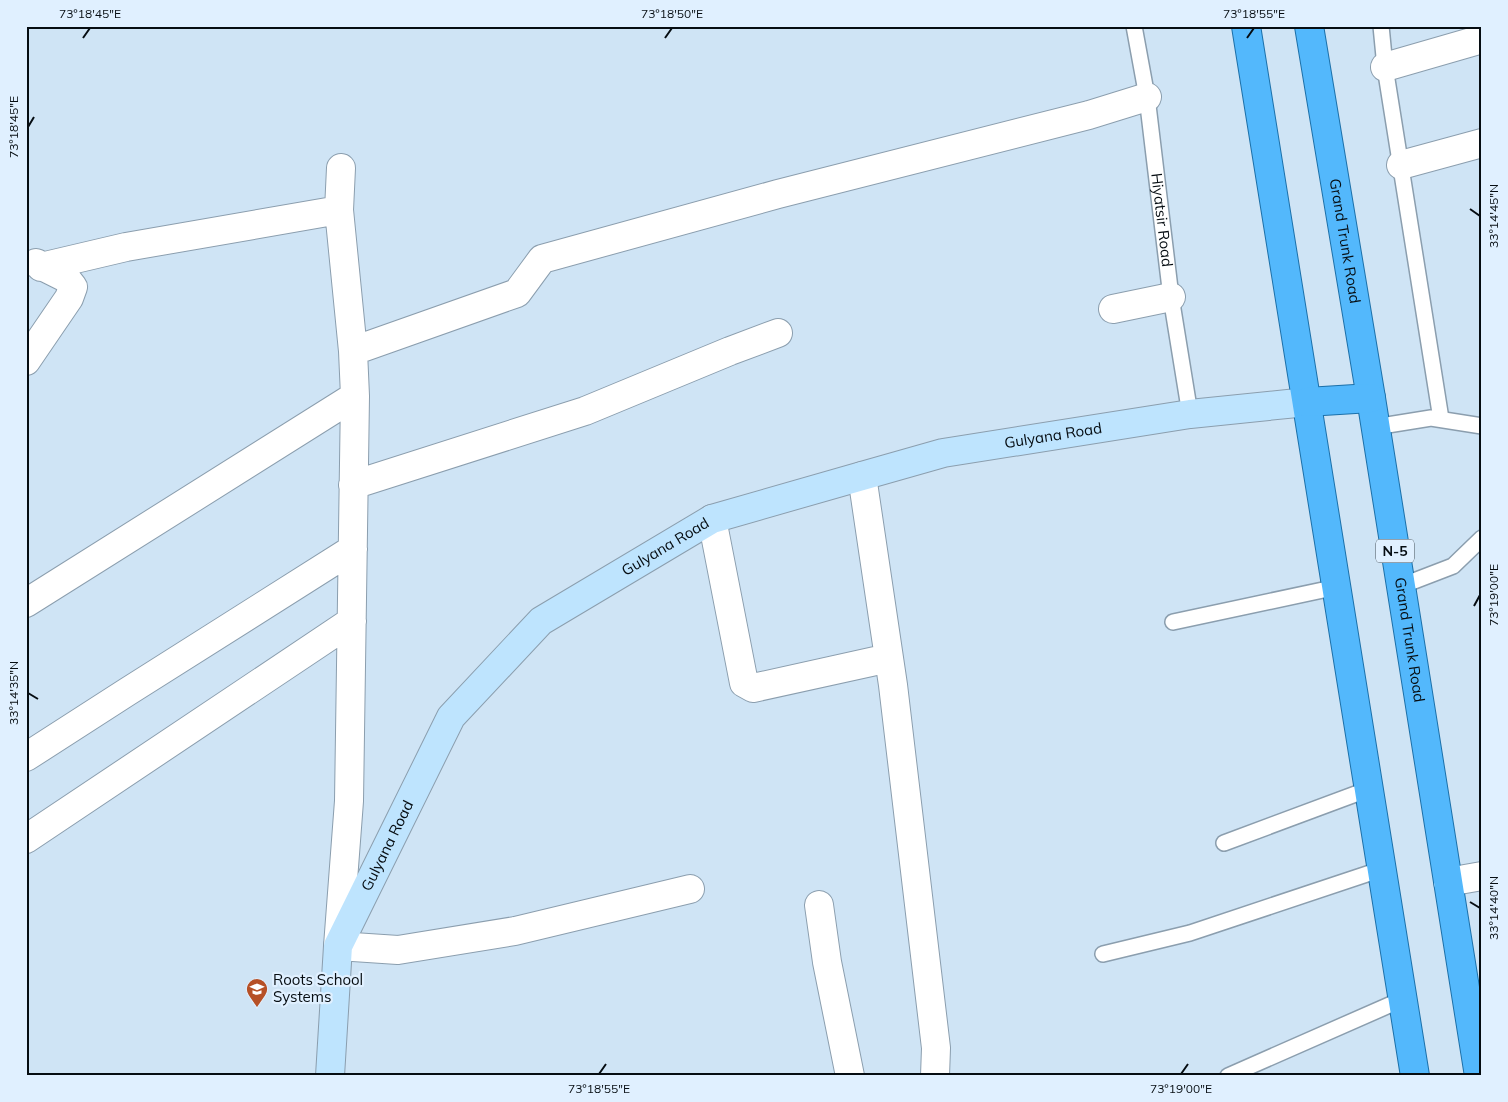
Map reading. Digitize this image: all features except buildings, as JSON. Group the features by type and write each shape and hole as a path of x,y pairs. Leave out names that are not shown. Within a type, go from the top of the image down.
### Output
{"highway":[{"path":"1246,26 1415,1076"},
{"name":"Grand Trunk Road","path":"1309,26 1371,398 1479,1076"},
{"path":"1307,402 1371,398"}],"main road":[{"name":"Gulyana Road","path":"330,1076 338,946 451,718 541,621 712,519 862,476 944,454 1190,414 1307,402"}],"street":[{"path":"1386,67 1482,39"},
{"path":"353,351 517,293 542,259 778,194 1089,115 1147,97"},
{"path":"1401,165 1482,143"},
{"path":"341,168 339,210 353,351 355,396 349,801 338,946 398,950 515,931 690,889"},
{"path":"34,262 339,210"},
{"path":"26,361 69,298 73,287 66,278 34,262"},
{"path":"1113,309 1171,297"},
{"path":"353,486 585,411 778,333"},
{"path":"26,603 355,396"},
{"path":"862,476 889,658 936,1048 934,1076"},
{"path":"712,519 744,683 753,688 889,658"},
{"path":"26,757 353,549"},
{"path":"26,838 352,621"},
{"path":"1448,882 1482,876"},
{"path":"819,905 827,962 850,1076"}],"lane":[{"name":"Hiyatsir Road","path":"1134,26 1147,97 1171,297 1190,414"},
{"path":"1380,26 1441,419"},
{"path":"1375,427 1431,418 1482,426"},
{"path":"1401,586 1453,566 1482,538"},
{"path":"1172,622 1337,587"},
{"path":"1224,843 1369,789"},
{"path":"1103,954 1190,933 1382,869"},
{"path":"1228,1076 1403,999"}],"place":[{"name":"Roots School Systems","path":"257,1008"}]}
